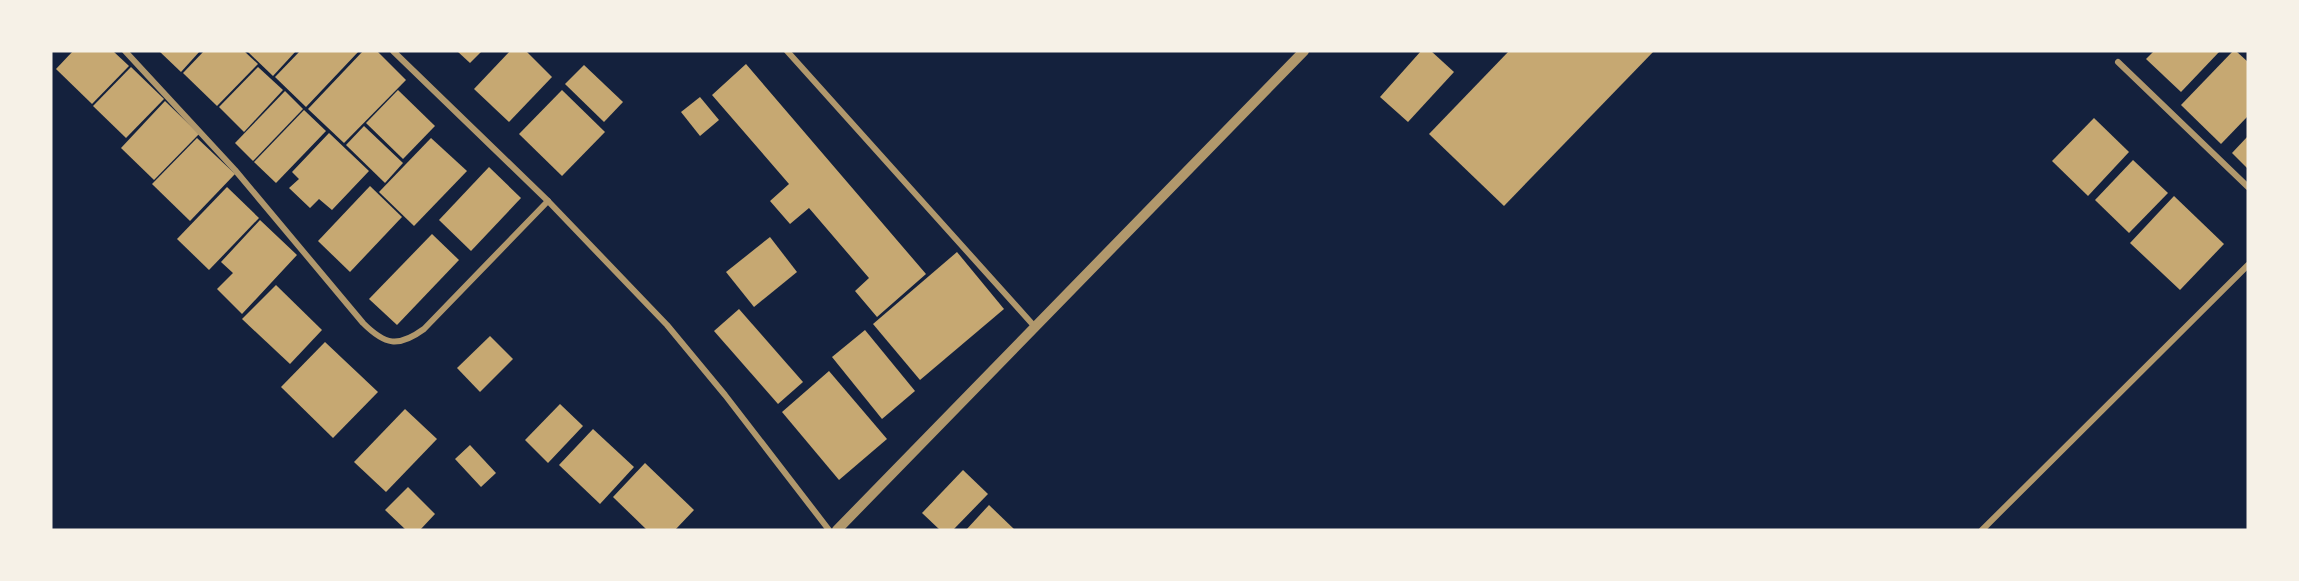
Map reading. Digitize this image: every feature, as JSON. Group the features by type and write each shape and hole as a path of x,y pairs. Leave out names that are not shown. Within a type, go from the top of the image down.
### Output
{"street":[{"path":"124,51 236,170 363,323 374,334 387,341 400,342 412,338 424,329 548,201"},
{"path":"393,51 548,201 667,325 725,395 829,530"},
{"path":"787,51 1035,327"},
{"path":"837,530 1304,51"},
{"path":"2118,62 2248,188"},
{"path":"1982,530 2248,266"}],"building":[{"path":"73,51 113,51 129,66 92,104 56,69"},
{"path":"159,51 200,51 181,72"},
{"path":"204,51 244,51 258,64 217,106 183,73"},
{"path":"247,51 296,51 273,76"},
{"path":"300,51 359,51 306,107 275,77"},
{"path":"363,51 377,51 406,80 344,143 308,109"},
{"path":"457,51 482,51 470,63"},
{"path":"510,51 526,51 552,77 509,122 474,89"},
{"path":"1421,51 1431,51 1454,72 1408,122 1380,97"},
{"path":"1509,51 1654,51 1504,206 1429,134"},
{"path":"2154,51 2220,51 2181,92 2146,59"},
{"path":"2233,51 2248,62 2248,116 2221,144 2181,105"},
{"path":"746,64 926,274 877,317 855,291 869,278 809,208 790,224 770,201 789,184 712,95"},
{"path":"584,65 623,102 604,122 565,84"},
{"path":"131,67 164,99 126,138 93,106"},
{"path":"258,67 283,90 244,132 219,107"},
{"path":"398,90 435,126 403,159 366,123"},
{"path":"562,90 605,132 562,176 519,134"},
{"path":"285,91 303,109 253,161 235,143"},
{"path":"700,97 719,120 700,136 681,112"},
{"path":"165,101 199,134 154,180 121,148"},
{"path":"304,110 326,131 276,183 254,162"},
{"path":"2094,118 2129,152 2088,196 2052,161"},
{"path":"364,126 403,163 385,183 346,145"},
{"path":"329,133 369,171 332,210 319,199 310,208 289,188 299,179 292,172"},
{"path":"2248,136 2248,169 2232,153"},
{"path":"197,138 235,174 190,221 152,184"},
{"path":"431,138 467,171 414,226 379,192"},
{"path":"2133,160 2168,193 2129,233 2095,200"},
{"path":"489,167 521,198 471,251 439,220"},
{"path":"370,186 402,217 350,272 318,241"},
{"path":"227,187 259,218 209,270 177,239"},
{"path":"2174,196 2224,244 2180,290 2130,243"},
{"path":"260,220 297,255 242,314 217,289 233,273 221,262"},
{"path":"432,234 459,260 397,325 369,299"},
{"path":"770,237 797,272 754,307 726,272"},
{"path":"957,252 1004,309 920,380 873,324"},
{"path":"276,285 322,330 290,364 242,319"},
{"path":"739,309 803,382 778,404 714,331"},
{"path":"865,330 915,391 882,419 832,357"},
{"path":"490,336 513,359 480,392 457,368"},
{"path":"325,342 378,392 333,438 281,387"},
{"path":"829,371 887,439 839,480 782,412"},
{"path":"560,404 583,426 548,463 525,440"},
{"path":"405,409 437,439 386,492 354,462"},
{"path":"593,429 634,467 600,504 559,465"},
{"path":"470,445 496,473 481,487 455,459"},
{"path":"645,463 694,510 675,530 647,530 613,497"},
{"path":"963,470 988,494 953,530 940,530 922,513"},
{"path":"408,487 435,514 420,530 406,530 385,510"},
{"path":"989,505 1015,530 966,530"}]}
